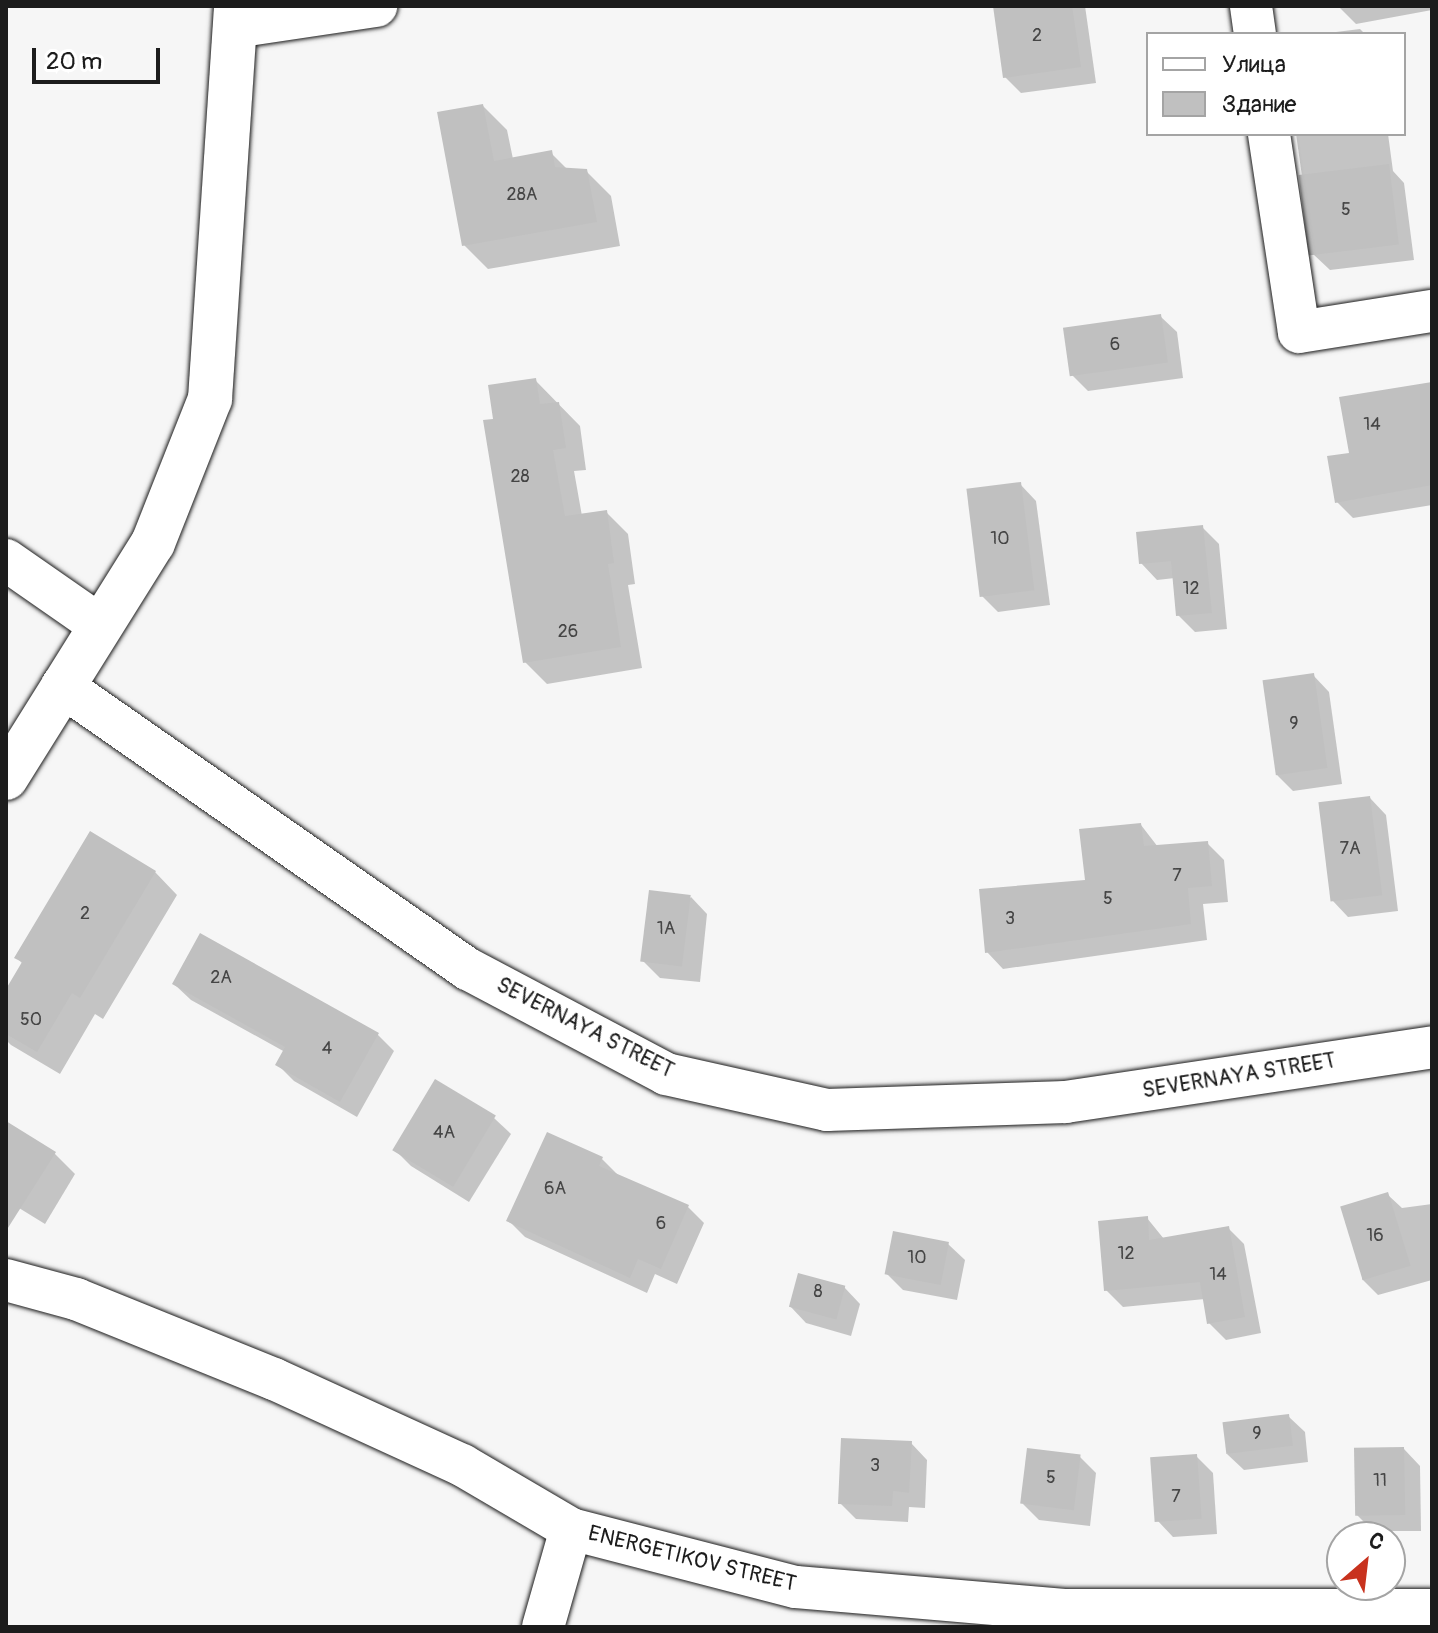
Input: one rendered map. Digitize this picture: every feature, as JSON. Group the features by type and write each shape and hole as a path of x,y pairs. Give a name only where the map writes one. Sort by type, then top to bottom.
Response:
{"main road":[{"path":"6,778 98,624 153,543 210,399 235,16"}],"street":[{"path":"235,16 376,6"},
{"path":"1251,6 1255,32"},
{"path":"1269,136 1299,332 1432,311"},
{"path":"6,560 98,624"},
{"name":"SEVERNAYA STREET","path":"62,686 468,969 666,1074 827,1110 1066,1102 1432,1047"},
{"name":"ENERGETIKOV STREET","path":"6,1280 76,1299 274,1379 462,1465 571,1529 796,1587 1064,1610 1432,1610"},
{"path":"543,1627 571,1529"}],"building":[{"path":"993,6 1072,6 1081,67 1003,78"},
{"path":"483,104 494,161 552,150 555,167 587,169 597,222 462,246 437,112"},
{"path":"1389,164 1399,244 1309,255 1299,175"},
{"path":"1161,314 1168,363 1070,376 1063,328"},
{"path":"536,378 540,404 559,402 566,448 553,450 565,516 607,510 614,563 608,564 621,647 523,663 483,420 493,419 488,385"},
{"path":"1432,382 1432,485 1335,503 1327,456 1349,453 1339,397"},
{"path":"1021,482 1034,590 980,597 966,489"},
{"path":"1203,525 1212,613 1176,616 1171,561 1139,564 1136,532"},
{"path":"1314,673 1327,768 1276,775 1263,680"},
{"path":"1370,796 1382,895 1331,902 1318,802"},
{"path":"1141,823 1144,846 1208,841 1212,886 1188,888 1191,924 985,953 979,889 1085,880 1079,829"},
{"path":"90,831 156,871 80,998 72,993 37,1052 6,1034 6,989 22,962 14,958"},
{"path":"649,890 691,895 682,967 640,961"},
{"path":"200,933 379,1033 340,1102 275,1065 285,1047 172,984"},
{"path":"435,1079 496,1116 453,1187 392,1150"},
{"path":"6,1121 56,1152 6,1231"},
{"path":"547,1132 603,1157 599,1166 689,1205 661,1269 638,1259 630,1278 506,1221"},
{"path":"1388,1192 1411,1266 1363,1280 1340,1207"},
{"path":"1148,1216 1149,1240 1229,1226 1245,1317 1207,1324 1200,1282 1104,1291 1098,1221"},
{"path":"893,1231 949,1242 941,1285 885,1274"},
{"path":"798,1273 845,1286 836,1319 789,1307"},
{"path":"1289,1414 1293,1446 1226,1454 1222,1422"},
{"path":"841,1438 912,1441 909,1493 893,1491 892,1506 838,1504"},
{"path":"1404,1447 1405,1515 1355,1516 1354,1448"},
{"path":"1027,1448 1081,1455 1074,1510 1020,1504"},
{"path":"1197,1454 1202,1519 1155,1522 1150,1457"}]}
